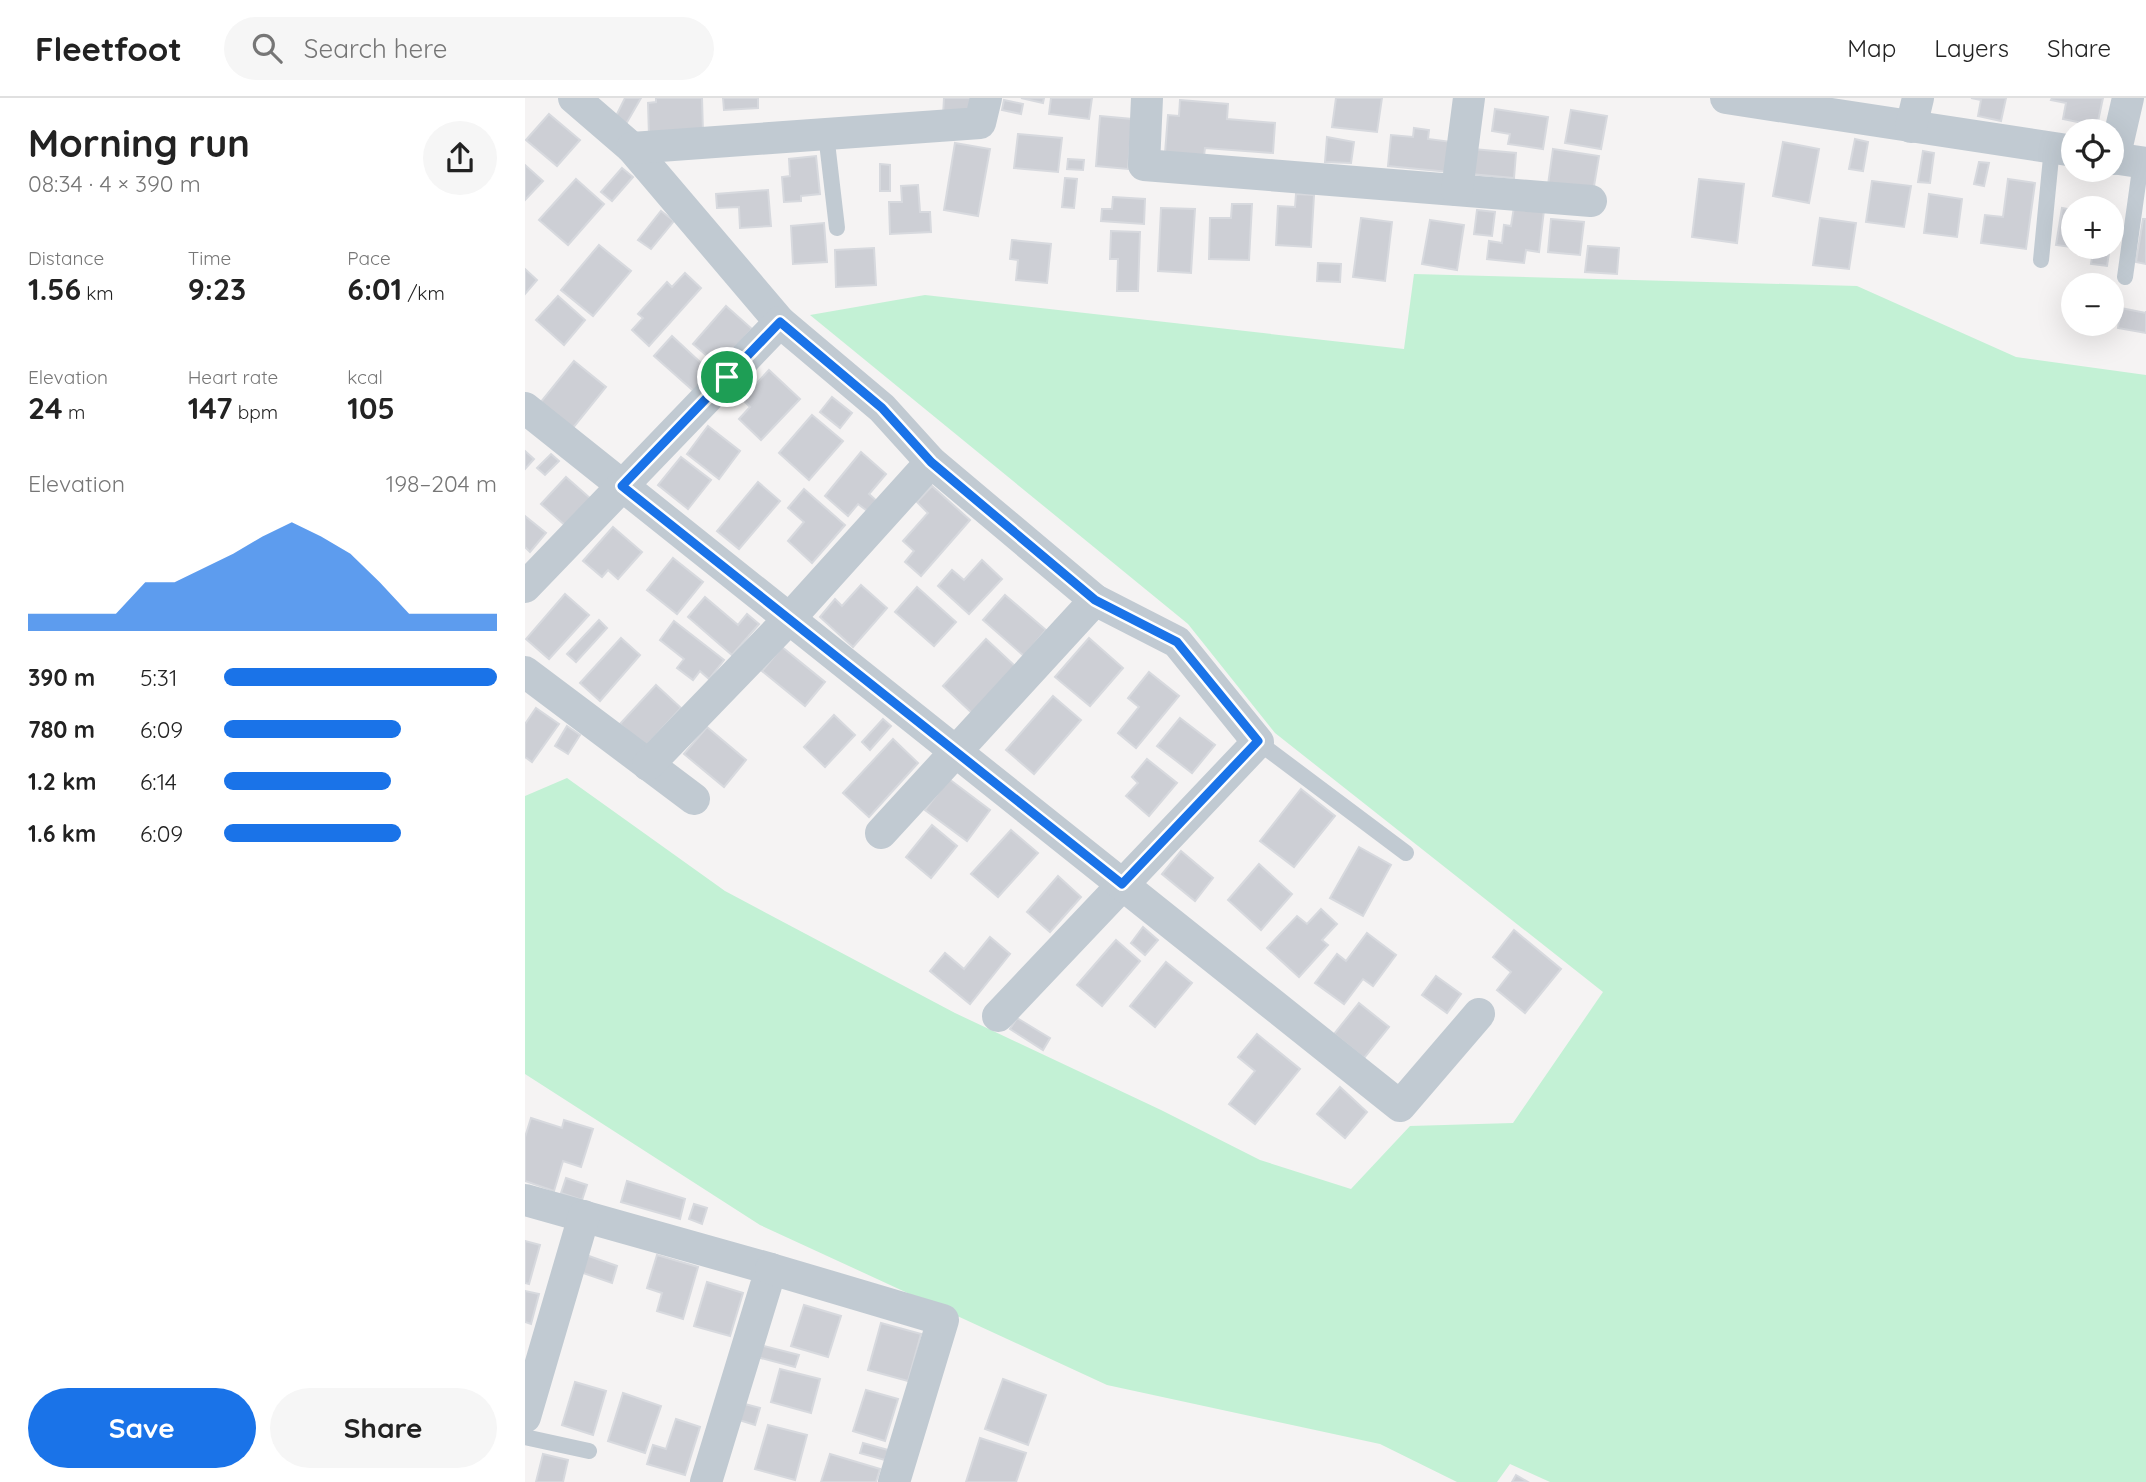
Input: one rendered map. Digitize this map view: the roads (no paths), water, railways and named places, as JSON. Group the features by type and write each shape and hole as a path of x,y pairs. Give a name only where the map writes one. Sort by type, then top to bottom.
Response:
{"street":[{"path":"574,98 632,148 780,322 882,408 931,462 1095,600 1177,642 1258,741 998,1016"},
{"path":"632,148 980,122 986,98"},
{"path":"1147,98 1144,165 1591,201"},
{"path":"1457,190 1469,98"},
{"path":"2128,98 2128,160"},
{"path":"1738,99 1914,113 2061,149"},
{"path":"525,587 780,322"},
{"path":"525,408 1400,1106 1479,1014"},
{"path":"648,765 790,618 931,462"},
{"path":"881,834 1095,600"},
{"path":"525,672 694,799"},
{"path":"525,1200 943,1320 894,1482"},
{"path":"525,1417 584,1216"},
{"path":"706,1482 771,1269"}],"lane":[{"path":"826,134 837,228"},
{"path":"2041,260 2061,159"},
{"path":"2125,277 2128,160"},
{"path":"1258,741 1406,853"},
{"path":"525,1437 589,1451"}]}
